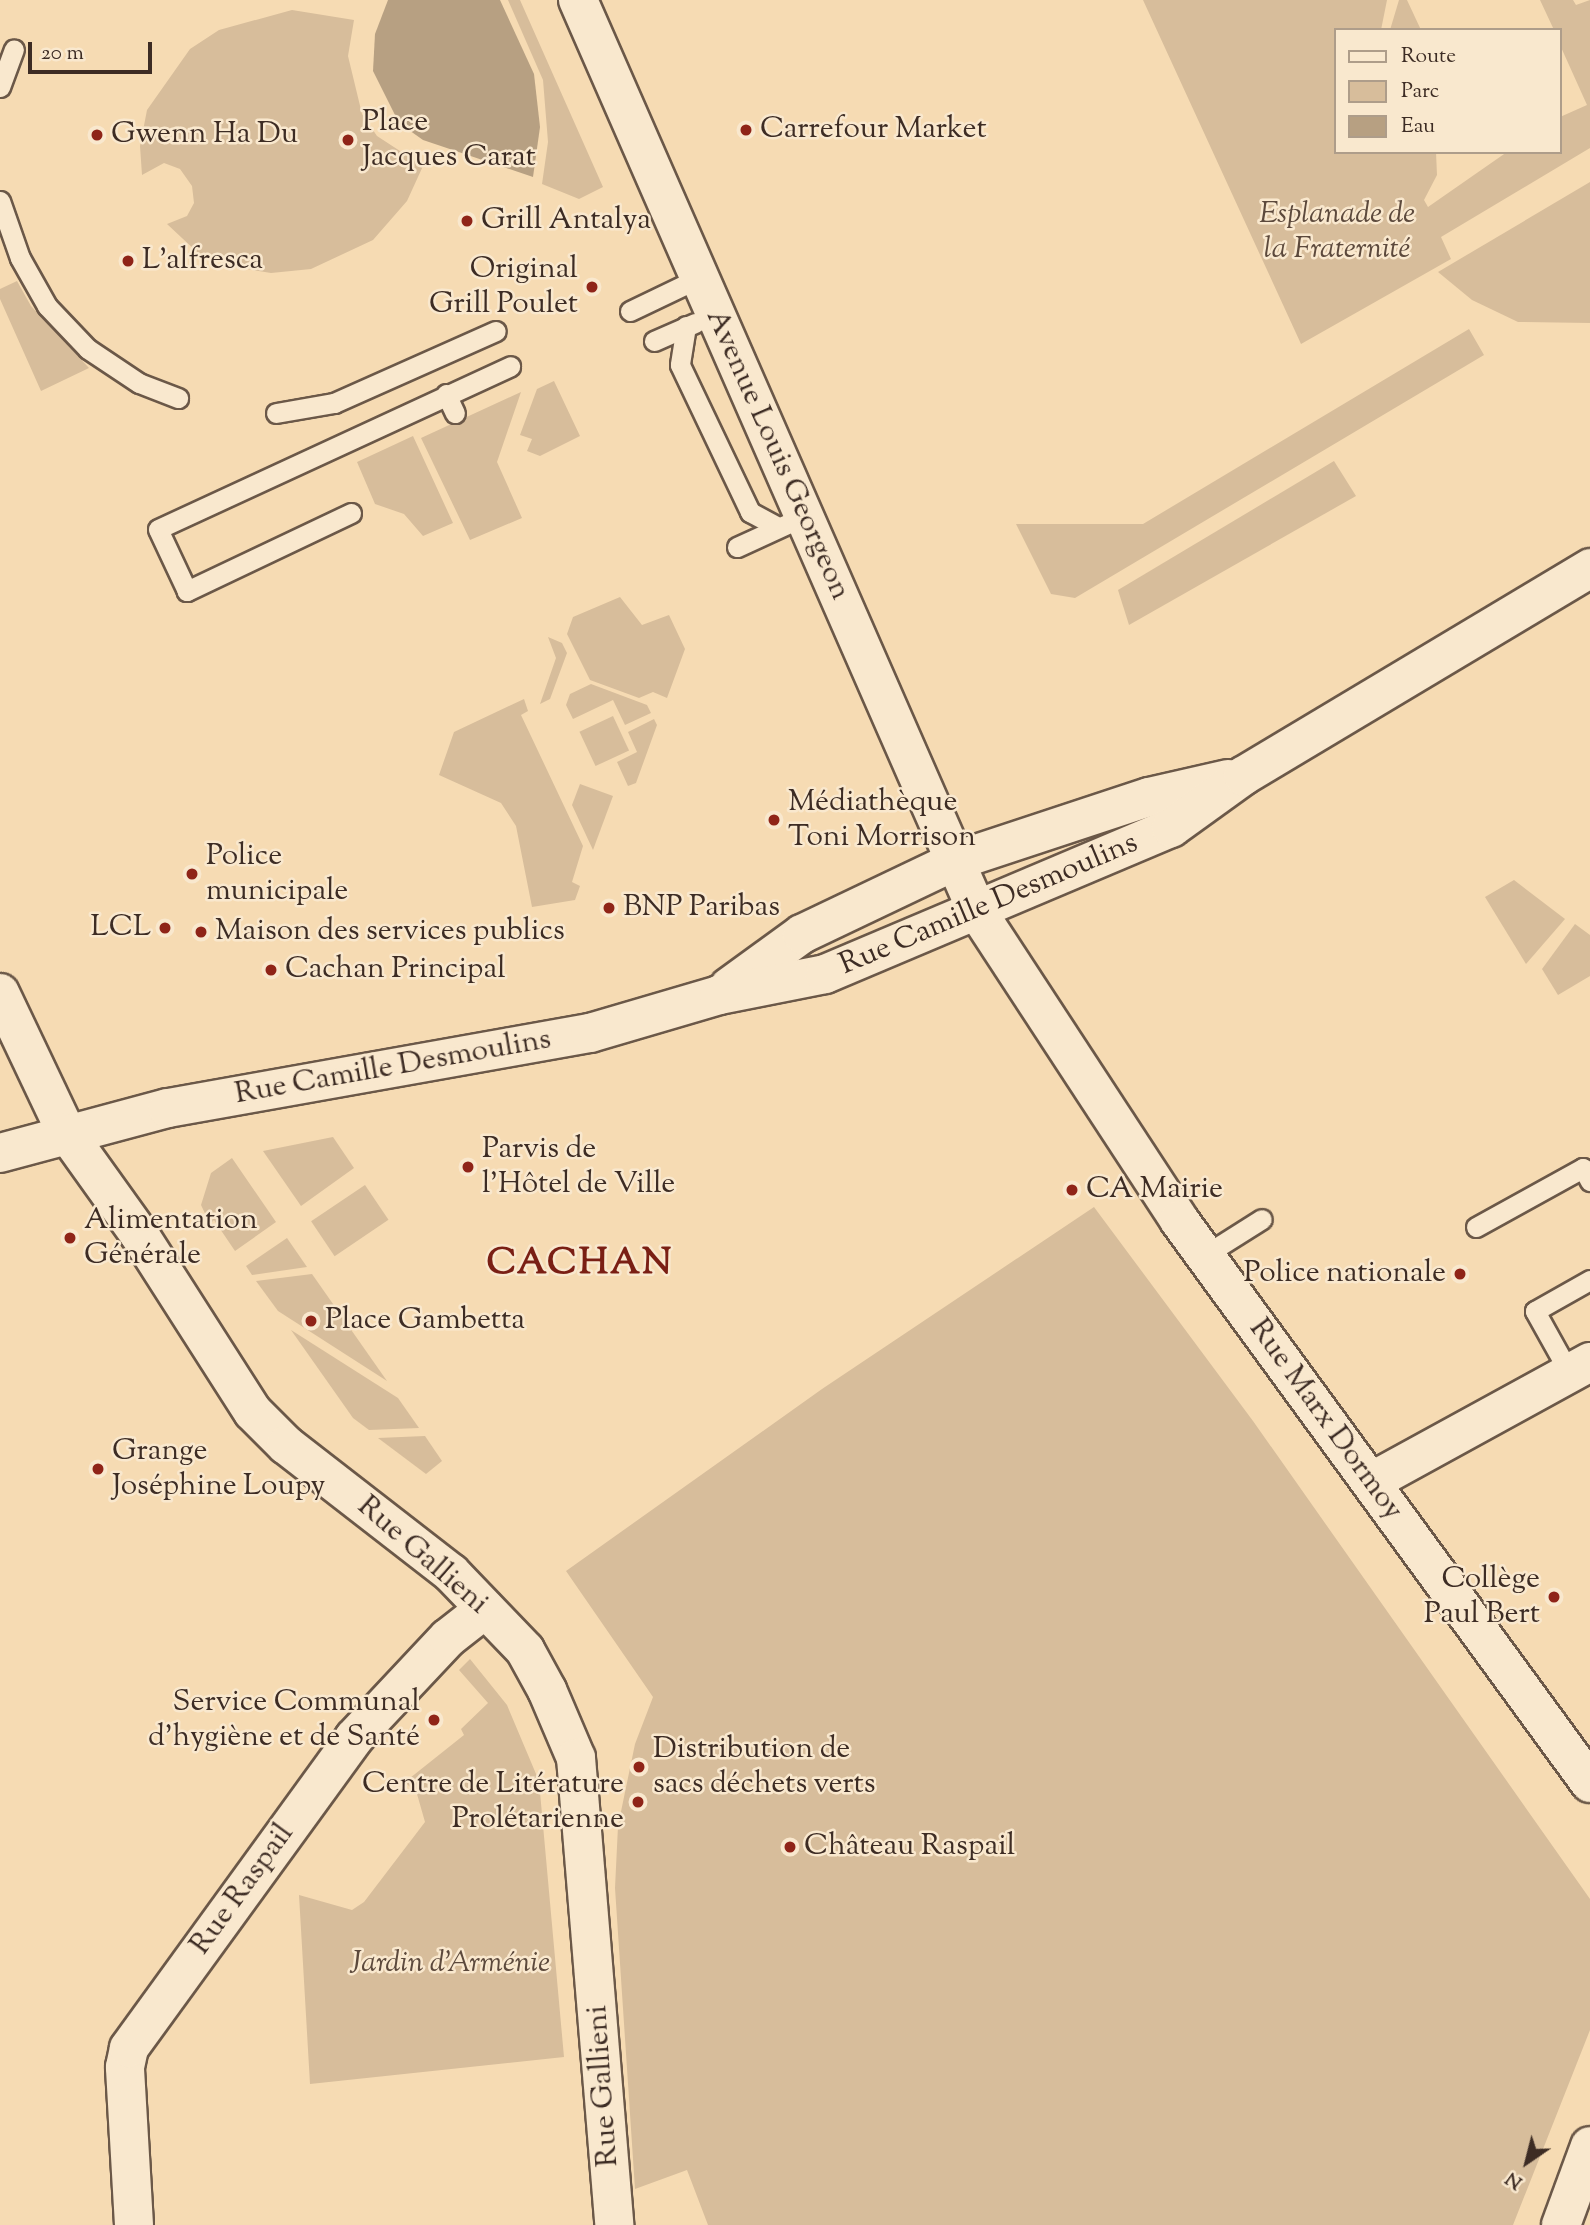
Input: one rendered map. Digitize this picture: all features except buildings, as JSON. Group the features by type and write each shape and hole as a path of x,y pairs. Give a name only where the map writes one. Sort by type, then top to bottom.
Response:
{"main road":[{"name":"Avenue Louis Georgeon","path":"582,1 699,278 701,320 792,522 977,911"},
{"name":"Rue Camille Desmoulins","path":"0,1153 66,1132 168,1108 590,1032 719,995 825,974 1171,828 1242,776 1590,568"},
{"name":"Rue Camille Desmoulins","path":"719,995 802,934 956,862 1149,797 1242,776"},
{"name":"Rue Marx Dormoy","path":"977,911 1205,1255 1590,1783"},
{"name":"Rue Gallieni","path":"0,993 66,1132 139,1234 253,1412 286,1445 451,1573 525,1650 576,1758 614,2225"},
{"path":"1371,1482 1580,1368"},
{"name":"Rue Raspail","path":"134,2225 125,2067 129,2048 354,1738 449,1638 485,1609"},
{"path":"1561,2225 1590,2146"}],"lane":[{"path":"0,87 14,49"},
{"path":"0,201 20,258 47,306 88,349 139,383 178,398"},
{"path":"630,311 699,278"},
{"path":"654,341 701,320"},
{"path":"701,320 680,365 750,512 792,522"},
{"path":"276,413 334,403 496,331"},
{"path":"351,513 187,591 158,529 510,366"},
{"path":"446,394 455,413"},
{"path":"737,547 792,522"},
{"path":"1476,1227 1583,1168 1590,1181"},
{"path":"1205,1255 1262,1219"},
{"path":"1580,1368 1535,1311 1590,1280"}],"green space":[{"path":"508,0 520,0 603,187 579,199 542,184 548,142 543,80"},
{"name":"Esplanade de la Fraternité","path":"1143,0 1387,0 1381,28 1334,28 1334,154 1436,154 1437,175 1424,200 1428,207 1504,154 1562,154 1562,116 1587,105 1562,49 1562,28 1553,28 1540,0 1573,0 1576,5 1590,0 1590,148 1441,237 1451,259 1301,344"},
{"path":"1399,0 1407,0 1420,28 1391,28"},
{"path":"292,10 354,20 348,56 362,114 377,136 423,166 407,201 373,240 311,269 271,273 229,266 197,252 167,224 187,216 194,203 192,186 180,169 164,163 142,175 140,146 147,110 190,49 219,30"},
{"path":"1590,182 1590,323 1518,322 1472,300 1438,272"},
{"path":"17,281 31,306 89,368 41,391 0,299 0,289"},
{"path":"1469,329 1484,355 1075,598 1051,594 1016,524 1143,524"},
{"path":"554,381 580,436 540,456 527,451 532,439 520,435 537,389"},
{"path":"521,392 497,462 522,518 470,540 421,438"},
{"path":"413,436 453,523 423,536 404,514 375,504 357,462"},
{"path":"1334,461 1356,496 1129,625 1118,590"},
{"path":"620,597 642,625 669,615 685,649 667,698 653,692 639,698 590,680 567,634 573,617"},
{"path":"548,637 562,643 567,653 550,699 540,704 556,658"},
{"path":"591,684 647,705 651,713 625,725 613,700 573,719 566,705 570,694"},
{"path":"524,699 528,711 521,715 583,846 572,882 580,886 575,900 532,907 516,826 501,803 439,775 454,732"},
{"path":"613,716 629,750 596,766 579,732"},
{"path":"654,719 657,725 636,783 628,786 617,762 637,752 628,732"},
{"path":"580,784 613,796 593,850 572,805"},
{"path":"1514,880 1565,919 1526,964 1485,897"},
{"path":"1575,924 1590,935 1590,976 1558,995 1542,969"},
{"path":"333,1137 354,1168 301,1206 263,1151"},
{"path":"232,1158 276,1222 235,1251 214,1220 210,1224 201,1205 211,1173"},
{"path":"365,1185 388,1220 335,1256 311,1221"},
{"path":"1094,1207 1253,1421 1590,1899 1590,2030 1513,2225 708,2225 687,2170 635,2189 615,1888 618,1826 635,1744 653,1697 566,1571 822,1389"},
{"path":"287,1238 307,1267 252,1275 246,1266"},
{"path":"312,1274 387,1381 278,1311 256,1281"},
{"path":"291,1330 398,1398 419,1428 369,1430 353,1418"},
{"path":"425,1436 442,1461 426,1474 378,1438"},
{"name":"Jardin d'Arménie","path":"470,1659 507,1705 539,1781 564,2057 310,2084 299,1895 352,1910 364,1902 425,1822 417,1794 405,1782 464,1735 461,1729 488,1703 459,1670"}],"water":[{"path":"388,0 500,0 534,74 540,127 533,177 423,140 399,123 373,71 375,34"}],"place":[{"name":"Carrefour Market","path":"746,130"},
{"name":"Gwenn Ha Du","path":"97,135"},
{"name":"Place Jacques Carat","path":"348,140"},
{"name":"Grill Antalya","path":"467,221"},
{"name":"L'alfresca","path":"128,261"},
{"name":"Original Grill Poulet","path":"592,287"},
{"name":"Médiathèque Toni Morrison","path":"774,820"},
{"name":"Police municipale","path":"192,874"},
{"name":"BNP Paribas","path":"609,908"},
{"name":"LCL","path":"165,928"},
{"name":"Maison des services publics","path":"201,932"},
{"name":"Cachan Principal","path":"271,970"},
{"name":"Parvis de l'Hôtel de Ville","path":"468,1167"},
{"name":"CA Mairie","path":"1072,1190"},
{"name":"Alimentation Générale","path":"70,1238"},
{"name":"Police nationale","path":"1460,1274"},
{"name":"Place Gambetta","path":"311,1321"},
{"name":"Grange Joséphine Loupy","path":"98,1469"},
{"name":"Collège Paul Bert","path":"1554,1597"},
{"name":"Service Communal d'hygiène et de Santé","path":"434,1720"},
{"name":"Distribution de sacs déchets verts","path":"639,1767"},
{"name":"Centre de Litérature Prolétarienne","path":"638,1802"},
{"name":"Château Raspail","path":"790,1847"}],"district":[{"name":"CACHAN","path":"580,1264"}]}
